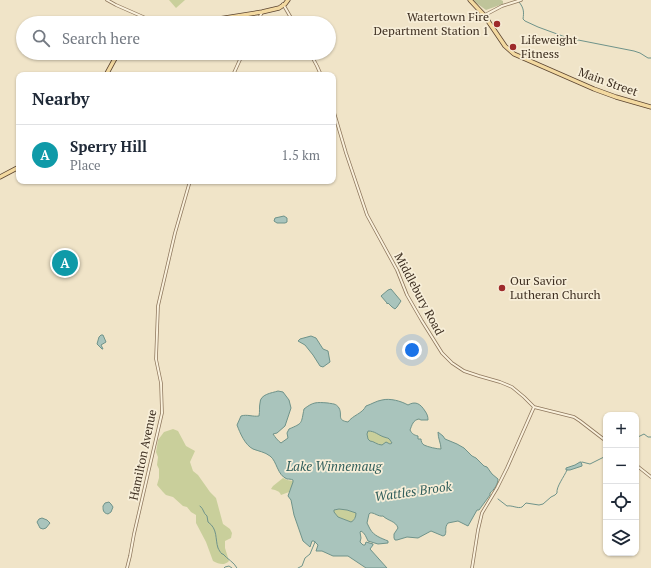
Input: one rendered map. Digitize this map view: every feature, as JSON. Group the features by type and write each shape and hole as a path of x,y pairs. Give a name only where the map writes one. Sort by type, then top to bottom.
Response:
{"main road":[{"name":"Main Street","path":"470,0 484,15 505,46 511,52 594,89 651,107"},
{"path":"237,16 274,9 285,2"},
{"path":"108,72 114,60"},
{"path":"0,177 16,169"}],"street":[{"path":"107,0 141,16"},
{"path":"484,15 521,0"},
{"path":"285,2 291,16"},
{"path":"260,16 262,12"},
{"path":"234,72 240,60"},
{"path":"314,60 320,72"},
{"name":"Middlebury Road","path":"336,119 367,215 398,270 407,295 442,353 452,363 464,371 512,387 534,407 574,417 603,439"},
{"name":"Hamilton Avenue","path":"127,568 162,413 160,383 156,359 158,306 175,233 189,184"},
{"path":"472,568 482,513 498,488 508,468 534,407"},
{"path":"639,467 651,477"}],"green space":[{"path":"169,0 185,0 176,8"},
{"path":"472,0 501,0 503,1 503,4 486,10"},
{"path":"173,429 178,431 186,446 195,451 190,462 193,471 198,475 216,498 223,524 230,529 232,533 231,538 225,541 225,548 229,561 225,564 219,564 213,561 206,542 196,523 196,515 173,497 166,495 157,485 159,478 159,469 157,465 158,457 156,452 158,440 164,432"},
{"path":"368,431 375,432 390,439 392,443 378,445 373,441 370,441 367,434"},
{"path":"283,478 294,482 289,492 281,495 276,490 271,489"},
{"path":"339,509 356,513 356,516 351,522 338,517 334,510"}],"water":[{"path":"284,216 287,218 287,222 285,223 277,223 274,221 275,218"},
{"path":"391,289 401,301 395,309 388,303 387,304 381,296"},
{"path":"101,335 103,335 106,342 101,345 103,349 97,344"},
{"path":"311,336 316,338 323,349 328,351 330,362 323,367 320,366 305,345 298,341"},
{"name":"Lake Winnemaug","path":"278,391 283,392 289,400 291,408 285,426 277,433 273,434 281,443 288,438 287,433 289,429 301,422 304,409 315,403 335,404 338,406 340,411 341,419 348,422 366,406 380,400 385,399 399,401 408,405 415,403 423,408 428,417 428,420 415,420 410,430 413,434 418,436 418,439 421,439 423,445 441,449 438,432 445,439 464,448 487,467 498,479 497,485 479,510 477,510 468,526 458,521 448,523 446,526 445,535 443,536 431,531 418,538 407,537 395,540 394,534 398,528 396,524 383,516 370,513 367,523 370,529 380,538 388,541 388,543 378,544 368,541 361,531 360,542 363,545 365,545 366,542 373,544 370,549 387,568 366,568 348,556 333,556 322,551 316,551 318,545 314,541 312,541 310,547 303,541 294,515 291,500 288,496 293,480 287,479 281,474 270,456 250,447 245,442 237,425 241,416 259,416 262,398 267,394","holes":["368,431 388,438 392,443 390,444 386,442 382,445 370,441 368,439","339,509 356,513 354,520 351,522 338,517 334,510"]},
{"path":"580,462 582,466 566,470 566,468"},
{"path":"109,502 113,507 111,512 106,514 103,510 103,506 105,503"},
{"path":"42,518 50,523 43,529 40,528 37,522"}],"waterway":[{"path":"519,2 522,6 524,14 523,19 538,27 568,38 634,51 651,58"},
{"name":"Wattles Brook","path":"639,436 644,434 651,437"},
{"name":"Wattles Brook","path":"582,462 590,464 603,458"},
{"name":"Wattles Brook","path":"498,499 507,506 519,508 526,503 539,505 543,504 557,493 559,485 567,470"},
{"path":"200,506 207,516 208,522 215,531 218,548 222,554 237,568"},
{"name":"Wattles Brook","path":"298,568 302,566 305,558 310,554 315,542"},
{"name":"Wattles Brook","path":"224,568 229,566 232,568"}],"place":[{"name":"Watertown Fire Department Station 1","path":"497,24"},
{"name":"Lifeweight Fitness","path":"513,47"},
{"name":"Sperry Hill","path":"65,263"},
{"name":"Our Savior Lutheran Church","path":"502,288"}]}
